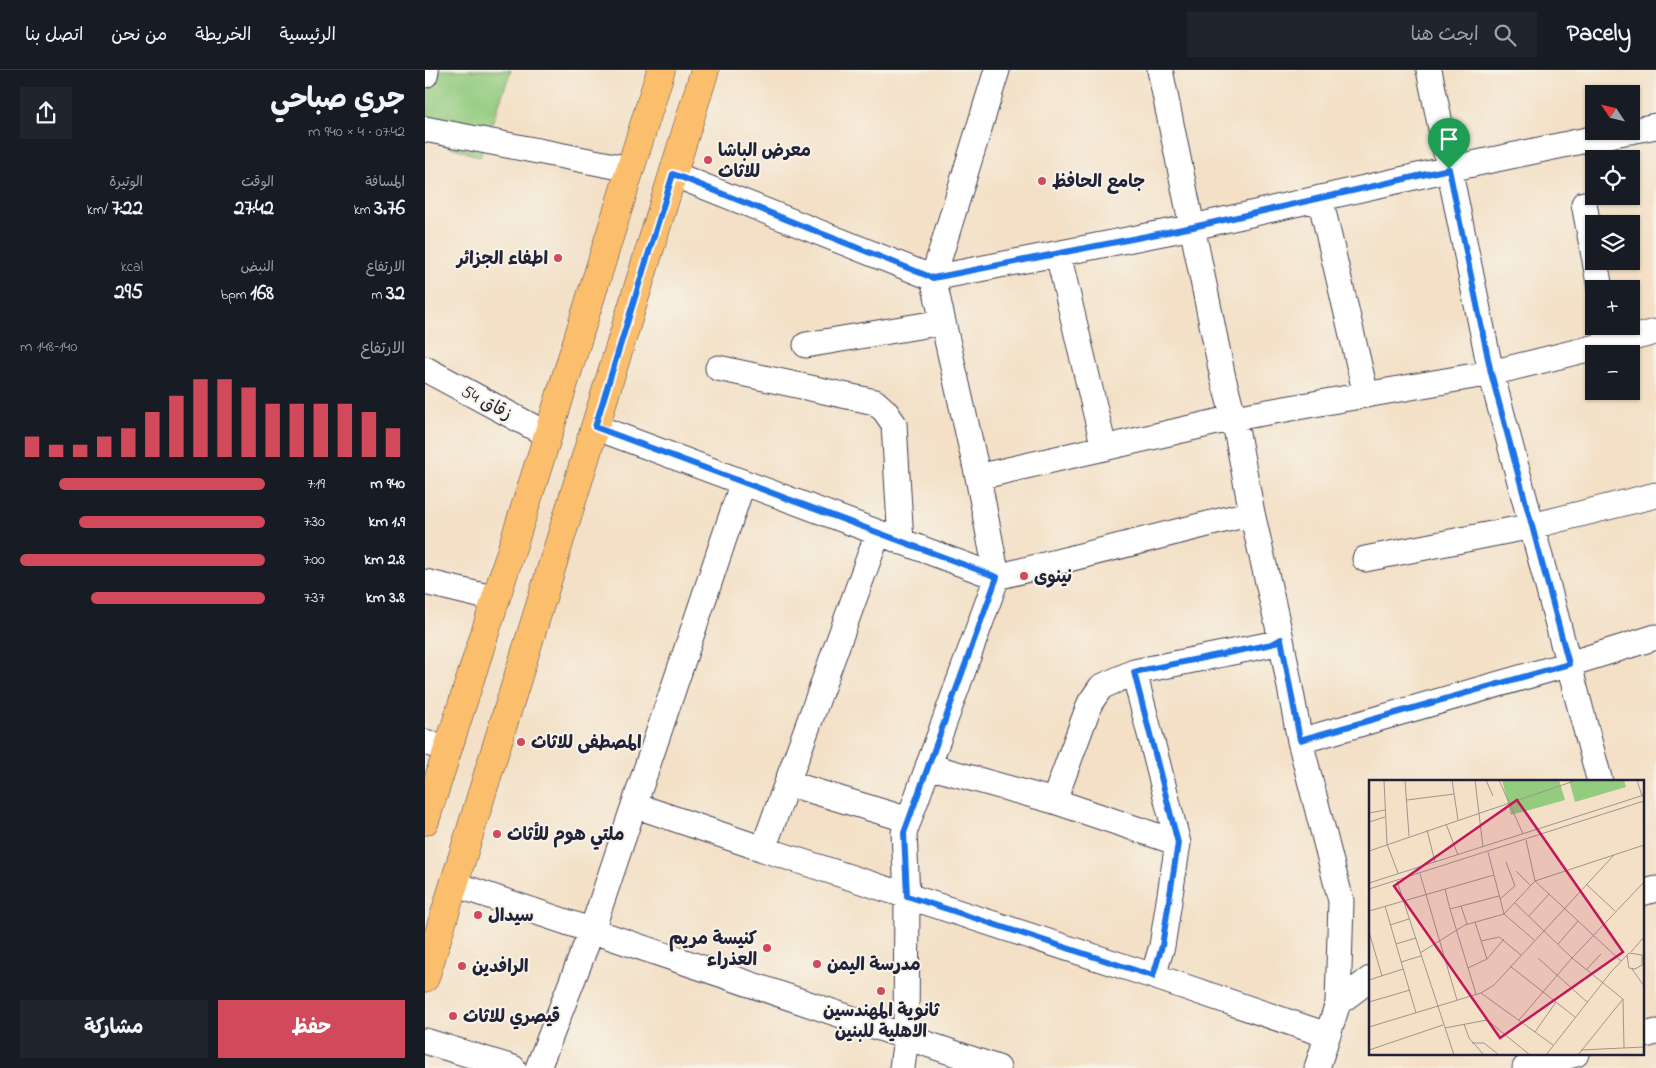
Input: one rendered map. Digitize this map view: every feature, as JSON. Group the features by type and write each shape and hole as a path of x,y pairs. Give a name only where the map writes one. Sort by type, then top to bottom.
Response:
{"main road":[{"path":"425,821 436,746 496,599 661,70"},
{"path":"425,978 705,70"}],"street":[{"path":"425,75 426,70"},
{"path":"902,1068 906,1037 907,896 904,833 997,577 978,477 933,278 997,70"},
{"path":"1160,70 1223,378 1281,639 1300,740 1341,901 1338,1003 1317,1068"},
{"path":"1429,70 1491,373 1599,780"},
{"path":"1640,129 1656,126"},
{"path":"425,129 631,169"},
{"path":"673,174 933,278 1193,227 1587,140"},
{"path":"1320,198 1366,395"},
{"path":"1584,204 1586,215"},
{"path":"1057,254 1104,448"},
{"path":"806,345 943,322"},
{"path":"1640,333 1656,332"},
{"path":"978,477 1233,418 1491,373 1608,335"},
{"path":"718,368 875,402 885,411 894,424 901,542"},
{"name":"زقاق 54","path":"425,369 548,435"},
{"path":"595,427 997,577 1252,513"},
{"path":"538,1068 591,930 743,482"},
{"path":"1365,559 1532,526 1656,495"},
{"path":"763,849 878,533"},
{"path":"425,582 496,599"},
{"path":"1300,740 1569,664 1656,637"},
{"path":"1054,801 1090,703 1101,688 1134,672 1272,644 1281,639"},
{"path":"1134,672 1178,843 1162,946 1153,976"},
{"path":"928,766 1054,801 1178,843"},
{"path":"787,783 909,820"},
{"path":"633,805 1327,1035"},
{"path":"454,884 998,1068"},
{"path":"1643,893 1656,889"},
{"path":"1338,1003 1369,980"},
{"path":"1643,1036 1656,1032"},
{"path":"425,1042 513,1068"},
{"path":"1525,1068 1569,1056"}],"green space":[{"path":"425,70 511,70 480,157 425,138"}],"place":[{"name":"معرض الباشا للاثاث","path":"708,160"},
{"name":"جامع الحافظ","path":"1042,181"},
{"name":"اطفاء الجزائر","path":"558,258"},
{"name":"نينوى","path":"1024,576"},
{"name":"المصطفى للاثاث","path":"521,742"},
{"name":"ملتي هوم للأثاث","path":"497,834"},
{"name":"سيدال","path":"478,915"},
{"name":"كنيسة مريم العذراء","path":"767,948"},
{"name":"مدرسة اليمن","path":"817,964"},
{"name":"الرافدين","path":"462,966"},
{"name":"ثانوية المهندسين الاهلية للبنين","path":"881,991"},
{"name":"قيصري للاثاث","path":"453,1016"}],"route":[{"path":"1449,169 1491,373 1569,664 1300,740 1281,639 1272,644 1134,672 1178,843 1162,946 1153,976 907,896 904,833 997,577 595,427 673,174 933,278 1193,227 1449,169"}]}
